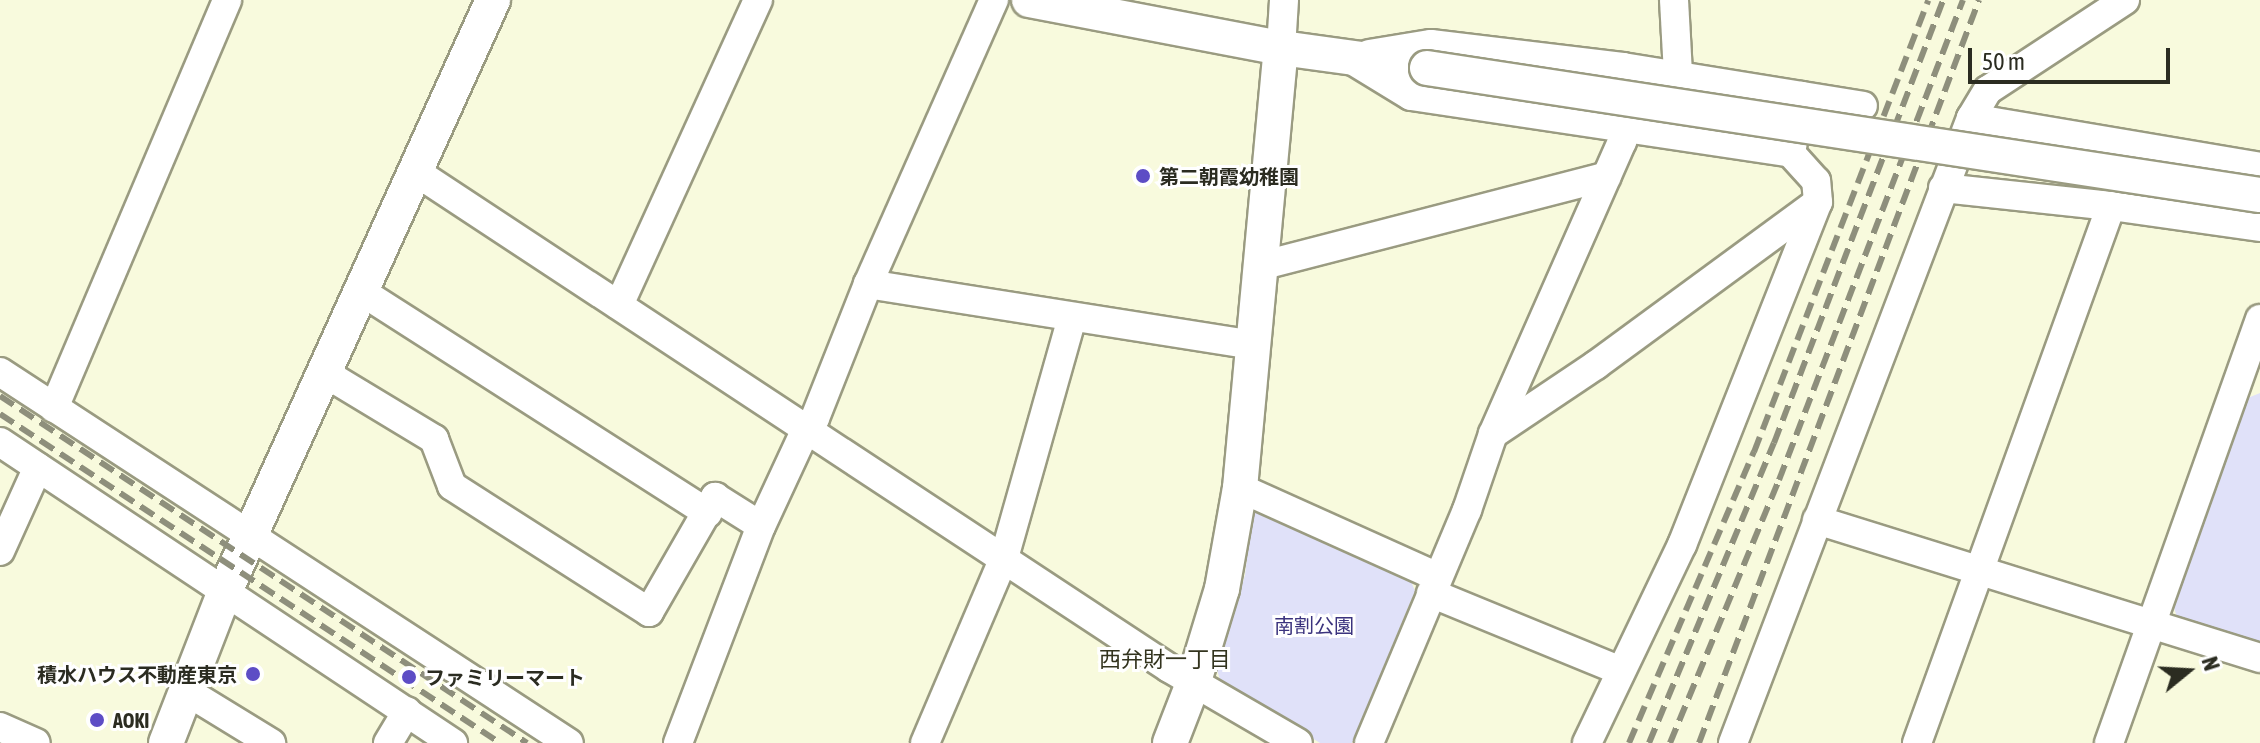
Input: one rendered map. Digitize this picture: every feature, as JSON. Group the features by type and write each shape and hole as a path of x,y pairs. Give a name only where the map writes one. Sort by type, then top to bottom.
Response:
{"street":[{"path":"54,408 227,0"},
{"path":"166,743 225,591 493,0"},
{"path":"619,305 758,0"},
{"path":"678,743 761,526 807,427 815,418 868,284 994,0"},
{"path":"1029,0 1281,48 2260,195"},
{"path":"1170,743 1194,681 1222,589 1240,488 1284,0"},
{"path":"1674,0 1678,75"},
{"path":"1733,743 1971,118 1988,90 2125,0"},
{"path":"1348,57 1431,44 1623,67 1863,106"},
{"path":"1348,57 1411,96 1791,153 1816,181 1818,202 1682,545 1587,743"},
{"path":"1369,743 1467,510 1493,434 1627,128 1623,67"},
{"path":"1791,153 1801,96"},
{"path":"1971,118 2260,167"},
{"path":"416,172 1169,668 1298,743"},
{"path":"1260,266 1607,176"},
{"path":"1943,188 2111,206 2260,227"},
{"path":"1493,434 1596,365 1818,202"},
{"path":"1917,743 2111,206"},
{"path":"868,284 1253,345"},
{"path":"359,290 708,513"},
{"path":"925,743 1004,558 1072,317"},
{"path":"2109,743 2250,378 2260,319"},
{"path":"0,372 569,743"},
{"path":"323,372 434,439 452,486 649,612 715,497 761,526"},
{"path":"0,442 453,743"},
{"path":"0,551 38,467"},
{"path":"1240,488 1434,585 1621,671"},
{"path":"1817,520 2260,658"},
{"path":"186,691 271,743"},
{"path":"388,743 407,711"},
{"path":"0,727 36,743"}],"green space":[{"path":"2260,393 2260,645 2178,620 2172,602 2243,400"},
{"name":"南割公園","path":"1264,510 1409,576 1415,591 1352,743 1320,743 1220,680 1217,670 1245,575 1252,514"}],"railway":[{"path":"1629,743 1754,452 1928,0"},
{"path":"1649,743 1774,443 1943,0"},
{"path":"1670,743 1779,480 1963,0"},
{"path":"1699,743 1979,0"},
{"path":"0,396 527,743"},
{"path":"0,414 500,743"}],"place":[{"name":"第二朝霞幼稚園","path":"1143,176"},
{"name":"積水ハウス不動産東京","path":"253,674"},
{"name":"ファミリーマート","path":"409,677"},
{"name":"AOKI","path":"97,720"}],"district":[{"name":"西弁財一丁目","path":"1165,660"}]}
